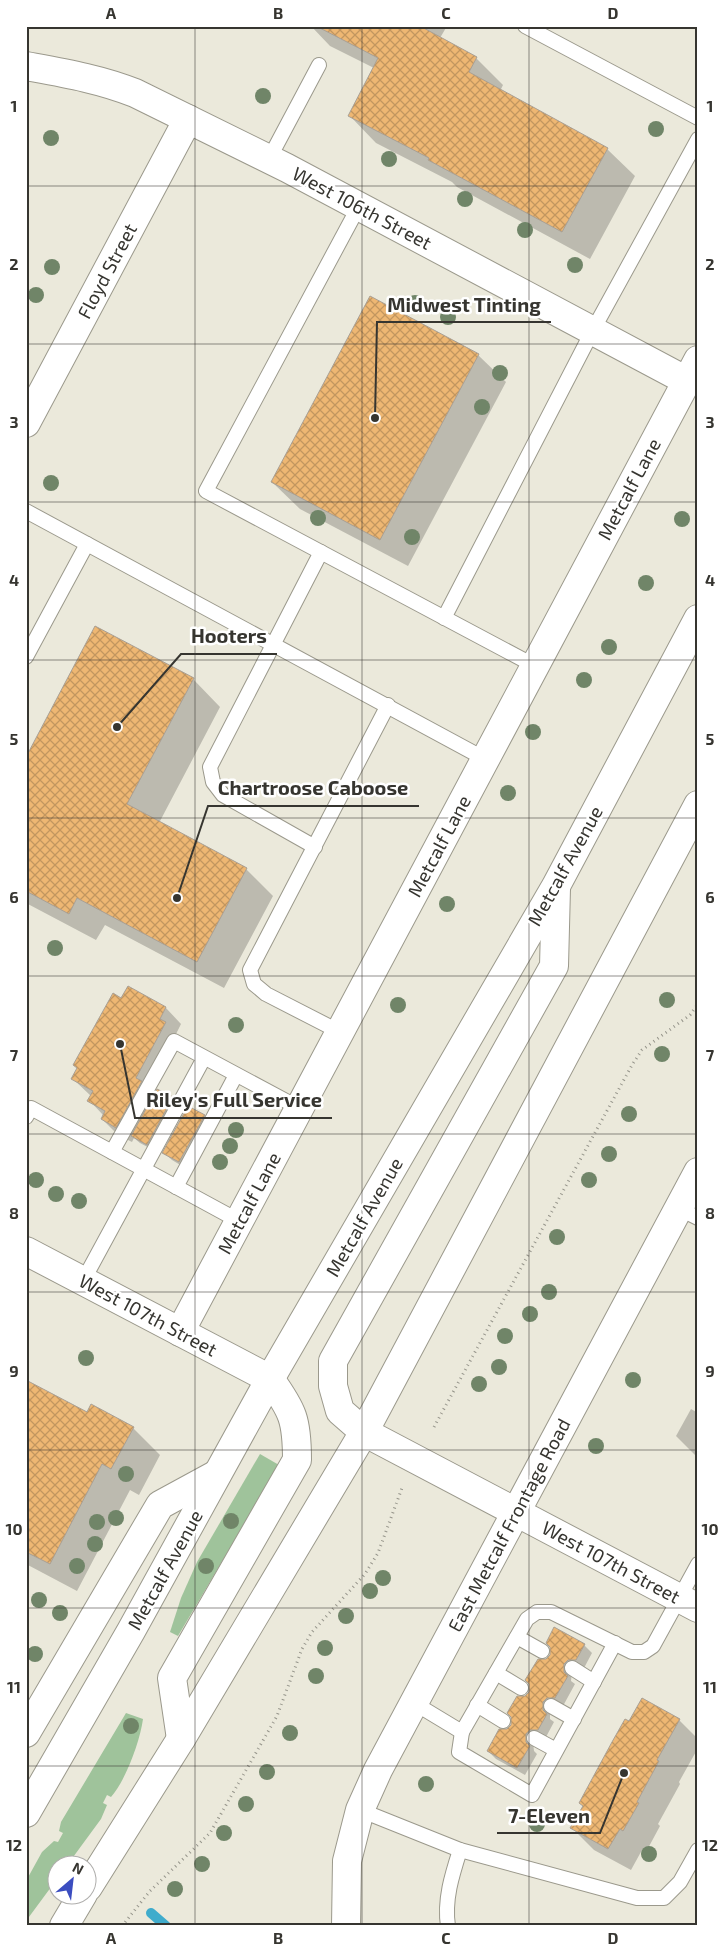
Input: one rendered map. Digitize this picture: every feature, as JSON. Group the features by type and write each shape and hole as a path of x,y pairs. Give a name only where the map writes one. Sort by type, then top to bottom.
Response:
{"main road":[{"name":"West 106th Street","path":"26,66 112,84 270,159 593,330 692,371"},
{"name":"Floyd Street","path":"26,423 188,119"},
{"name":"Metcalf Lane","path":"180,1332 692,371"},
{"name":"Metcalf Avenue","path":"26,1813 131,1631 270,1379 556,886 698,619"},
{"path":"98,1871 181,1739 364,1432 698,805"},
{"name":"West 107th Street","path":"556,886 554,966 333,1360 333,1386 340,1411 364,1432 688,1604"},
{"name":"East Metcalf Frontage Road","path":"346,1926 347,1862 360,1810 378,1770 516,1512 688,1213 698,1172"},
{"name":"West 107th Street","path":"26,1250 270,1379"},
{"path":"181,1739 172,1678 298,1460 297,1432 289,1406 270,1379"},
{"path":"26,1732 160,1505 218,1474"},
{"path":"64,1926 77,1904"}],"lane":[{"path":"525,26 698,118"},
{"path":"270,159 318,64"},
{"path":"444,618 593,330 698,139"},
{"path":"359,206 206,491 535,666"},
{"path":"26,511 486,759"},
{"path":"26,657 87,544"},
{"path":"315,847 223,795 213,782 210,767 321,552"},
{"path":"340,1032 266,994 254,984 250,970 388,705"},
{"path":"112,1152 174,1041 299,1108"},
{"path":"83,1281 204,1058"},
{"path":"176,1187 236,1075"},
{"path":"26,1117 31,1108 239,1221"},
{"path":"615,1643 532,1796 459,1752 462,1732 527,1619 537,1612 551,1612 615,1643 632,1652 644,1652 653,1646 688,1604 698,1564"},
{"path":"517,1636 542,1651"},
{"path":"572,1668 594,1682"},
{"path":"496,1674 521,1688"},
{"path":"414,1703 462,1732"},
{"path":"478,1705 503,1721"},
{"path":"551,1706 574,1719"},
{"path":"534,1738 556,1750"},
{"path":"360,1810 460,1850 636,1898 664,1898 680,1882 698,1850"},
{"path":"448,1926 446,1912 451,1878 460,1850"}],"path":[{"path":"434,1427 632,1065 642,1050 690,1015 698,1004"},
{"path":"122,1926 150,1891 210,1833 277,1716 302,1648 312,1632 364,1574 378,1553 402,1488"}],"green space":[{"path":"260,1454 279,1465 178,1636 170,1632 181,1598 197,1562"},
{"path":"126,1713 143,1719 136,1749 127,1771 117,1790 111,1797 107,1795 103,1803 107,1805 101,1819 75,1854 48,1854 48,1891 26,1921 26,1881 42,1852 54,1841 58,1842 63,1833 59,1831 61,1822"}],"building":[{"path":"316,26 420,26 477,57 469,72 608,148 562,232 428,160 429,158 348,116 378,58"},
{"path":"370,296 479,354 380,540 271,482"},
{"path":"95,626 194,678 127,804 247,868 197,962 77,898 69,914 26,891 26,757"},
{"path":"128,986 166,1007 160,1019 166,1022 136,1078 142,1081 116,1128 101,1119 105,1111 87,1101 93,1091 71,1079 77,1068 73,1065 113,993 121,998"},
{"path":"157,1089 173,1097 147,1145 131,1136"},
{"path":"188,1106 205,1115 179,1162 162,1153"},
{"path":"26,1380 87,1412 91,1404 134,1427 111,1469 102,1464 50,1564 26,1552"},
{"path":"554,1627 585,1644 576,1660 568,1660 564,1664 564,1672 568,1676 555,1698 547,1698 543,1702 543,1710 547,1714 538,1730 530,1730 526,1734 526,1742 530,1746 517,1768 487,1751 499,1729 507,1729 511,1725 511,1717 507,1713 517,1696 525,1696 529,1692 529,1684 525,1680 538,1659 546,1659 550,1655 550,1647 546,1643"},
{"path":"642,1698 680,1719 657,1760 659,1761 637,1802 639,1803 623,1831 620,1829 608,1849 570,1828 583,1806 579,1803 612,1742 625,1719 629,1721"}],"waterway":[{"path":"151,1913 166,1926"}],"place":[{"name":"Midwest Tinting","path":"375,418"},
{"name":"Hooters","path":"117,727"},
{"name":"Chartroose Caboose","path":"177,898"},
{"name":"Riley's Full Service","path":"120,1044"},
{"name":"7-Eleven","path":"624,1773"}]}
